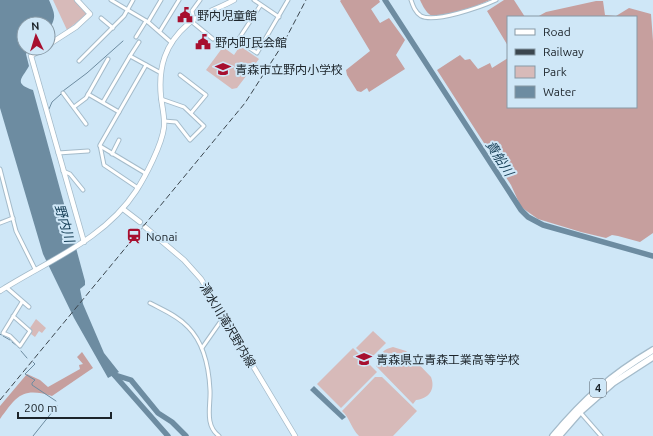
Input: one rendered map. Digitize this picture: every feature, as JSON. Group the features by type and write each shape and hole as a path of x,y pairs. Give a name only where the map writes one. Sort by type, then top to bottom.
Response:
{"highway":[{"name":"4","path":"553,436 594,391 624,368 653,350"},
{"name":"4","path":"559,436 580,412 613,383 653,357"}],"main road":[{"path":"56,40 76,27 90,14 77,0"},
{"path":"0,291 98,233 123,209 138,188 163,132 164,121 161,73 163,59 172,43 193,20 234,0"},
{"path":"31,56 82,243"},
{"path":"123,209 140,222"},
{"name":"清水川滝沢野内線","path":"145,227 192,268 295,436"}],"street":[{"path":"111,0 160,31 172,43"},
{"path":"79,61 113,28 134,0"},
{"path":"136,37 161,0"},
{"path":"160,31 178,0"},
{"path":"200,0 192,11 193,20 213,39"},
{"path":"254,0 260,6 279,17"},
{"path":"260,6 238,40 256,53 288,0"},
{"path":"411,0 414,9 420,15 434,18 486,5 496,0"},
{"path":"101,18 113,28"},
{"path":"103,102 138,42"},
{"path":"130,56 161,73"},
{"path":"74,107 88,94 108,59"},
{"path":"138,188 104,165 100,146 146,65"},
{"path":"180,75 206,95 191,113"},
{"path":"63,93 86,124"},
{"path":"88,94 118,112"},
{"path":"162,99 180,105 191,113 204,126 190,140 176,122 164,121"},
{"path":"112,154 119,140"},
{"path":"100,146 145,173"},
{"path":"58,153 88,151"},
{"path":"0,169 20,240 35,270"},
{"path":"63,171 70,174 83,190"},
{"path":"0,186 4,182"},
{"path":"0,223 13,218"},
{"path":"6,287 29,307"},
{"path":"13,316 30,331 20,346 10,336 3,333 13,316 22,302"},
{"path":"150,303 176,317 188,326 202,348 210,386 210,424 218,436"},
{"path":"202,348 223,318"},
{"path":"580,412 601,436"}],"green space":[{"path":"53,0 74,0 87,12 87,14 67,30"},
{"path":"240,46 259,59 237,88 232,89 206,70 223,47 234,55"},
{"path":"36,319 46,328 42,333 39,331 35,337 31,334 32,331 30,328"},
{"path":"373,331 386,343 369,360 356,348"},
{"path":"393,347 406,351 431,377 432,390 430,393 424,398 416,400 413,404 376,366 380,363 382,352"},
{"path":"353,348 377,372 341,408 317,384"},
{"path":"375,377 382,377 417,411 393,436 359,436 342,411"}],"shaded area":[{"path":"379,0 380,2 371,9 380,23 389,18 405,40 396,55 405,69 369,92 367,88 361,92 357,91 347,75 346,70 370,51 340,1"},
{"path":"420,0 490,0 459,12 434,16 428,13"},
{"path":"504,0 514,0 524,16 507,16 507,44 487,11"},
{"path":"596,1 603,1 605,15 616,16 539,16 546,12"},
{"path":"629,8 651,14 653,41 653,233 640,242 612,235 606,238 538,219 521,207 511,185 437,70 460,55 465,60 470,59 478,69 490,63 492,68 507,59 507,108 637,108 637,16 616,16"},
{"path":"82,352 93,368 52,396 42,393 27,393 21,396 11,404 0,419 0,406 27,374 40,380 48,387 80,369 79,365 83,364 77,357"}],"water":[{"path":"0,0 49,0 54,16 16,16 16,56 26,56 29,66 22,77 21,83 33,90 85,281 85,285 80,289 83,304 104,353 119,372 108,378 74,318 43,254 0,108"},
{"path":"314,386 346,417 342,420 310,390"}],"waterway":[{"name":"貴船川","path":"385,0 521,210 528,217 543,225 653,256"},
{"path":"63,91 87,73 123,41"},
{"path":"49,109 52,102 61,94"},
{"path":"3,336 10,340"},
{"path":"12,342 16,345"},
{"path":"21,351 27,358"},
{"path":"33,362 35,364 25,374 35,380 32,385 56,401"},
{"name":"野内川","path":"109,369 168,436"},
{"name":"野内川","path":"115,375 131,380 158,413 172,422 186,436"},
{"path":"33,436 57,406"}],"railway":[{"path":"0,400 245,103 283,44 306,0"}],"place":[{"name":"野内児童館","path":"185,15"},
{"name":"野内町民会館","path":"203,42"},
{"name":"青森市立野内小学校","path":"223,69"},
{"name":"Nonai","path":"134,236"},
{"name":"青森県立青森工業高等学校","path":"364,359"}]}
